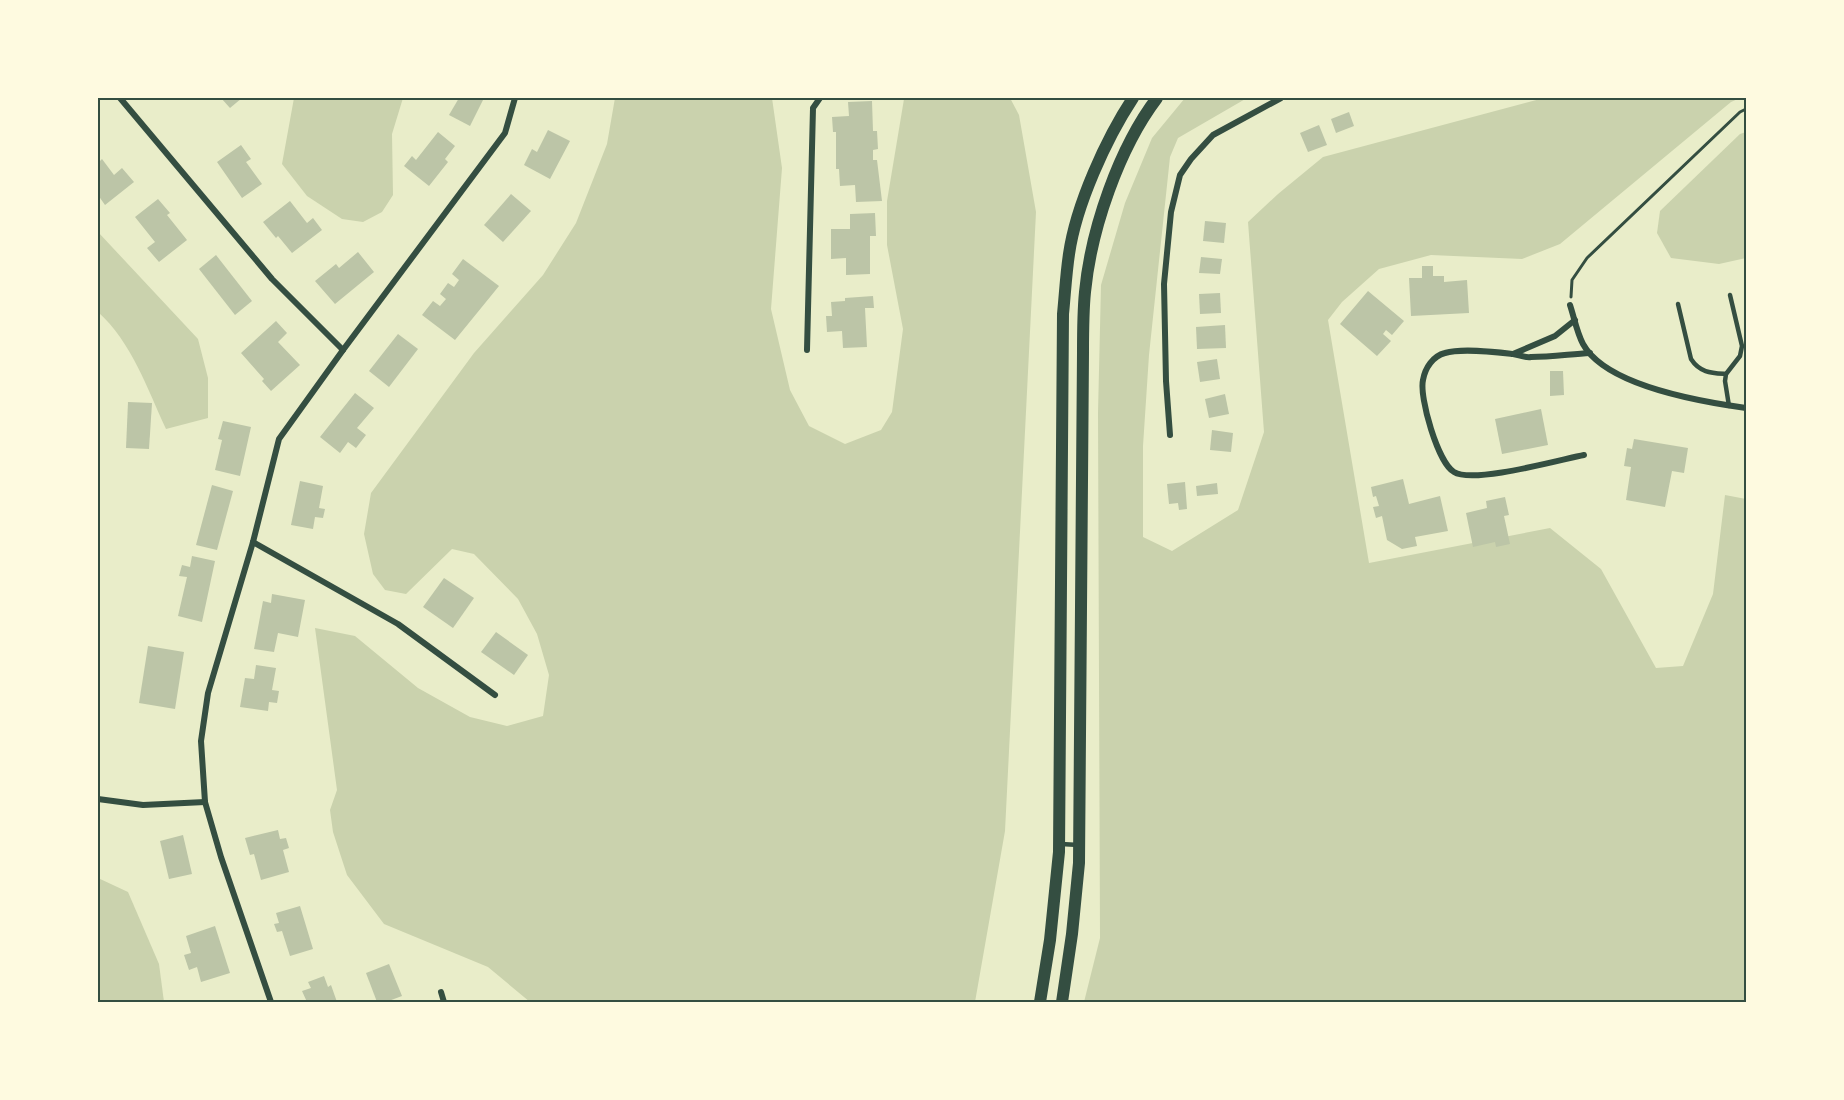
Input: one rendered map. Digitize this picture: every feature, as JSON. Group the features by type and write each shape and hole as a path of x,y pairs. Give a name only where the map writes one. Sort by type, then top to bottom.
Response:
{"main road":[{"path":"1040,1002 1050,940 1059,844 1064,314 1069,252 1081,206 1090,184 1123,113 1133,98"},
{"path":"1062,1002 1072,934 1079,845 1085,291 1099,218 1121,158 1157,98"}],"street":[{"path":"120,98 272,279 343,350"},
{"path":"271,1002 221,857 205,802 201,741 208,693 253,542 279,439 505,133 515,98"},
{"path":"807,350 813,108 820,98"},
{"path":"1170,435 1166,381 1164,284 1171,212 1180,175 1213,135 1281,98"},
{"path":"1570,305 1583,345 1600,363 1623,378 1702,402 1746,408"},
{"path":"1512,354 1554,336 1575,320"},
{"path":"1584,455 1494,474 1465,476 1454,472 1444,464 1436,446 1422,392 1427,368 1443,353 1458,351 1512,354 1529,358 1590,352"},
{"path":"253,542 398,624 495,695"},
{"path":"98,799 143,805 205,802"},
{"path":"441,992 444,1002"}],"lane":[{"path":"1729,406 1726,374 1740,356 1742,346 1730,295"},
{"path":"1678,304 1691,359 1695,366 1704,371 1726,374"},
{"path":"1059,844 1079,845"}],"path":[{"path":"1570,305 1572,280 1587,258 1740,112 1746,109"}],"green space":[{"path":"294,98 403,98 392,134 393,195 382,212 363,222 342,219 307,196 282,164"},
{"path":"615,98 772,98 782,168 771,309 790,390 809,426 845,444 881,430 892,412 903,329 887,245 887,201 904,99 1010,98 1019,115 1036,212 1005,831 975,1002 530,1002 488,967 384,924 347,875 333,832 330,810 337,790 315,628 355,636 418,688 470,717 507,726 543,716 549,675 537,634 518,599 474,554 452,549 406,594 385,590 373,574 364,534 371,493 474,353 543,275 576,223 607,144"},
{"path":"1185,98 1247,98 1178,138 1170,157 1149,355 1143,446 1143,537 1172,551 1238,510 1264,432 1248,222 1323,157 1544,98 1740,98 1731,102 1560,244 1522,259 1431,255 1379,269 1342,302 1328,320 1369,563 1550,528 1601,569 1656,668 1683,666 1713,594 1725,495 1746,499 1746,1002 1084,1002 1100,938 1098,413 1101,285 1125,203 1152,138"},
{"path":"1746,132 1746,258 1719,264 1671,258 1657,233 1660,211 1740,134"},
{"path":"98,232 198,339 208,378 208,418 166,429 129,351 110,324 98,312"},
{"path":"98,878 128,892 159,964 164,1002 98,1002"}],"building":[{"path":"221,98 242,98 230,108"},
{"path":"459,98 484,98 470,126 449,115"},
{"path":"872,101 873,131 877,131 878,149 873,150 873,160 877,160 882,201 856,202 855,185 840,186 839,169 836,169 836,132 833,132 832,117 849,116 848,102"},
{"path":"1349,112 1354,126 1336,133 1331,119"},
{"path":"1319,125 1327,145 1308,152 1300,133"},
{"path":"548,130 570,141 550,179 524,165 532,149 537,152"},
{"path":"438,132 455,146 445,159 448,162 429,186 404,166 412,156 416,160"},
{"path":"241,145 251,159 246,162 262,184 242,198 217,162"},
{"path":"102,159 114,175 122,168 134,182 105,205 98,195 98,163"},
{"path":"511,194 531,211 503,242 484,225"},
{"path":"158,199 170,213 167,215 187,240 159,262 147,248 155,242 135,217"},
{"path":"290,201 307,223 313,218 322,230 292,253 263,222"},
{"path":"875,213 876,236 870,236 870,274 846,275 846,258 831,259 831,229 850,229 850,214"},
{"path":"1205,221 1226,223 1224,243 1203,241"},
{"path":"358,252 374,272 335,304 315,281 336,264 339,268"},
{"path":"216,255 252,301 235,315 199,269"},
{"path":"1201,257 1222,259 1220,274 1199,273"},
{"path":"463,259 499,286 455,340 422,315 433,301 440,306 446,299 440,294 448,283 454,287 459,280 452,274"},
{"path":"1422,266 1433,266 1433,276 1444,276 1444,282 1467,280 1469,313 1411,316 1409,278 1422,278"},
{"path":"1368,291 1404,321 1392,335 1386,330 1383,334 1391,341 1377,356 1340,324"},
{"path":"1220,293 1221,313 1200,314 1199,294"},
{"path":"873,296 874,308 865,308 867,347 843,348 842,331 827,332 826,316 832,316 831,302 845,301 845,298"},
{"path":"276,321 287,333 278,342 300,365 271,391 262,381 264,379 241,353"},
{"path":"1225,325 1226,348 1197,349 1196,327"},
{"path":"398,334 418,349 389,387 369,371"},
{"path":"1217,359 1220,379 1200,382 1197,362"},
{"path":"1550,371 1563,371 1564,395 1550,396"},
{"path":"355,393 374,408 357,428 366,435 356,448 348,442 340,453 320,437"},
{"path":"1225,394 1229,414 1209,418 1205,399"},
{"path":"128,402 152,403 149,449 126,448"},
{"path":"1541,409 1548,445 1502,454 1495,419"},
{"path":"223,421 251,427 240,476 215,470 222,440 218,439"},
{"path":"1212,430 1233,433 1231,452 1210,450"},
{"path":"1634,439 1688,448 1684,473 1672,471 1665,507 1626,500 1631,467 1624,466 1627,448 1632,449"},
{"path":"1403,479 1409,504 1440,496 1448,531 1415,537 1417,546 1402,549 1387,540 1382,516 1376,518 1373,507 1379,506 1376,496 1373,497 1371,487"},
{"path":"300,481 323,486 319,508 325,509 323,518 315,517 313,529 291,525"},
{"path":"1185,482 1187,509 1179,510 1178,503 1169,504 1167,484"},
{"path":"1217,483 1218,494 1197,496 1196,486"},
{"path":"212,485 233,491 217,550 196,545"},
{"path":"1505,497 1509,515 1504,516 1510,544 1496,547 1495,542 1473,547 1466,513 1487,508 1486,501"},
{"path":"192,556 215,561 202,622 178,616 187,577 179,576 182,565 190,567"},
{"path":"444,578 474,598 453,628 423,607"},
{"path":"272,594 305,600 298,637 278,633 274,652 254,649 263,601 271,603"},
{"path":"496,632 528,655 514,675 481,652"},
{"path":"148,646 184,652 175,709 139,703"},
{"path":"256,665 276,668 272,690 279,691 277,703 269,702 268,711 240,707 245,678 254,679"},
{"path":"278,830 280,839 286,838 289,848 283,850 289,872 261,880 254,854 250,855 245,838"},
{"path":"183,835 192,874 169,879 160,841"},
{"path":"300,906 313,949 290,956 282,931 277,932 274,924 279,923 276,913"},
{"path":"215,926 230,973 201,982 197,967 189,970 184,955 191,953 186,936"},
{"path":"389,964 402,996 386,1002 377,1002 366,973"},
{"path":"324,976 328,987 331,985 337,1002 307,1002 302,991 311,988 308,982"}]}
